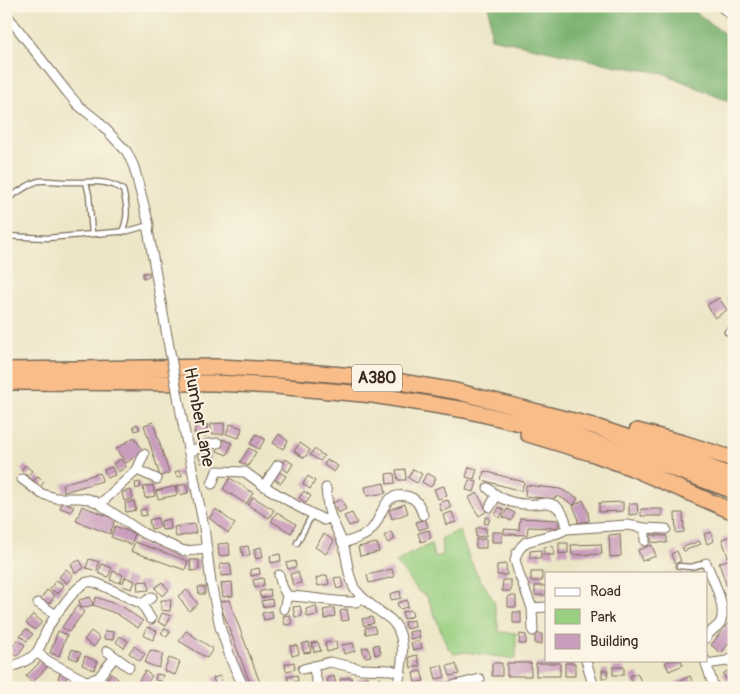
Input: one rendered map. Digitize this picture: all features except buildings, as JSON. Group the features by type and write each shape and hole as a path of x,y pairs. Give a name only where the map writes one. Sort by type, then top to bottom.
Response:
{"highway":[{"name":"A380","path":"6,370 218,367 377,378 454,391 593,426 734,477"},
{"name":"A380","path":"6,382 214,383 276,386 373,395 465,410 521,422 653,461 734,491"},
{"name":"A380","path":"465,410 520,431 632,468 734,512"},
{"name":"A380","path":"552,415 591,419 683,443 734,459"}],"street":[{"path":"720,6 734,17"},
{"name":"Humber Lane","path":"6,14 67,92 127,152 134,167 149,225 148,230 183,424 204,527 210,583 220,627 232,662 244,688"},
{"path":"189,452 208,444 218,443"},
{"path":"100,504 137,470 144,454"},
{"path":"264,486 278,465"},
{"path":"137,470 157,479"},
{"path":"212,484 217,471 245,472 264,486 312,515 324,520 331,517"},
{"path":"22,479 42,494 56,498 89,499 100,504 144,533 184,551 207,549"},
{"path":"488,488 496,496 509,502 527,504 550,503 562,511 568,529"},
{"path":"330,494 328,507 343,543 354,588 371,606 391,620 401,638 403,656 397,688"},
{"path":"343,543 369,532 374,527 384,505 389,500 400,495 414,499 419,504 423,515"},
{"path":"490,507 496,496"},
{"path":"533,631 532,608 515,560 517,553 526,542 568,529 627,525 666,529"},
{"path":"645,528 645,541"},
{"path":"706,563 719,596 722,612 720,623 708,634"},
{"path":"279,575 287,596 284,609"},
{"path":"6,669 30,658 37,652 47,629 56,615 80,586 88,582 99,584 142,604 151,619"},
{"path":"287,596 350,602 356,602 362,597"},
{"path":"142,604 152,597"},
{"path":"38,603 56,615"},
{"path":"532,608 545,607"},
{"path":"107,651 130,667"},
{"path":"37,652 48,661 86,681 98,678 115,657"},
{"path":"708,662 727,661 734,656"},
{"path":"303,670 330,662 361,669 390,670 401,673"},
{"path":"569,688 594,687 587,662"},
{"path":"706,662 714,688"},
{"path":"313,666 320,688"},
{"path":"98,678 110,688"},
{"path":"444,688 480,678"}],"lane":[{"path":"6,200 38,181 102,181 111,183 123,190 128,213 122,232"},
{"path":"86,182 92,234"},
{"path":"6,236 47,238 122,232 149,225"},
{"path":"727,332 734,328"},
{"path":"297,543 312,515"},
{"path":"679,566 691,567 706,563"}],"green space":[{"path":"489,6 687,6 734,41 734,104 663,73 617,66 491,38"},
{"path":"459,530 469,558 494,601 499,632 516,633 516,659 465,652 454,654 448,648 427,596 419,592 396,562 431,544 434,557 443,555 441,539"}]}
